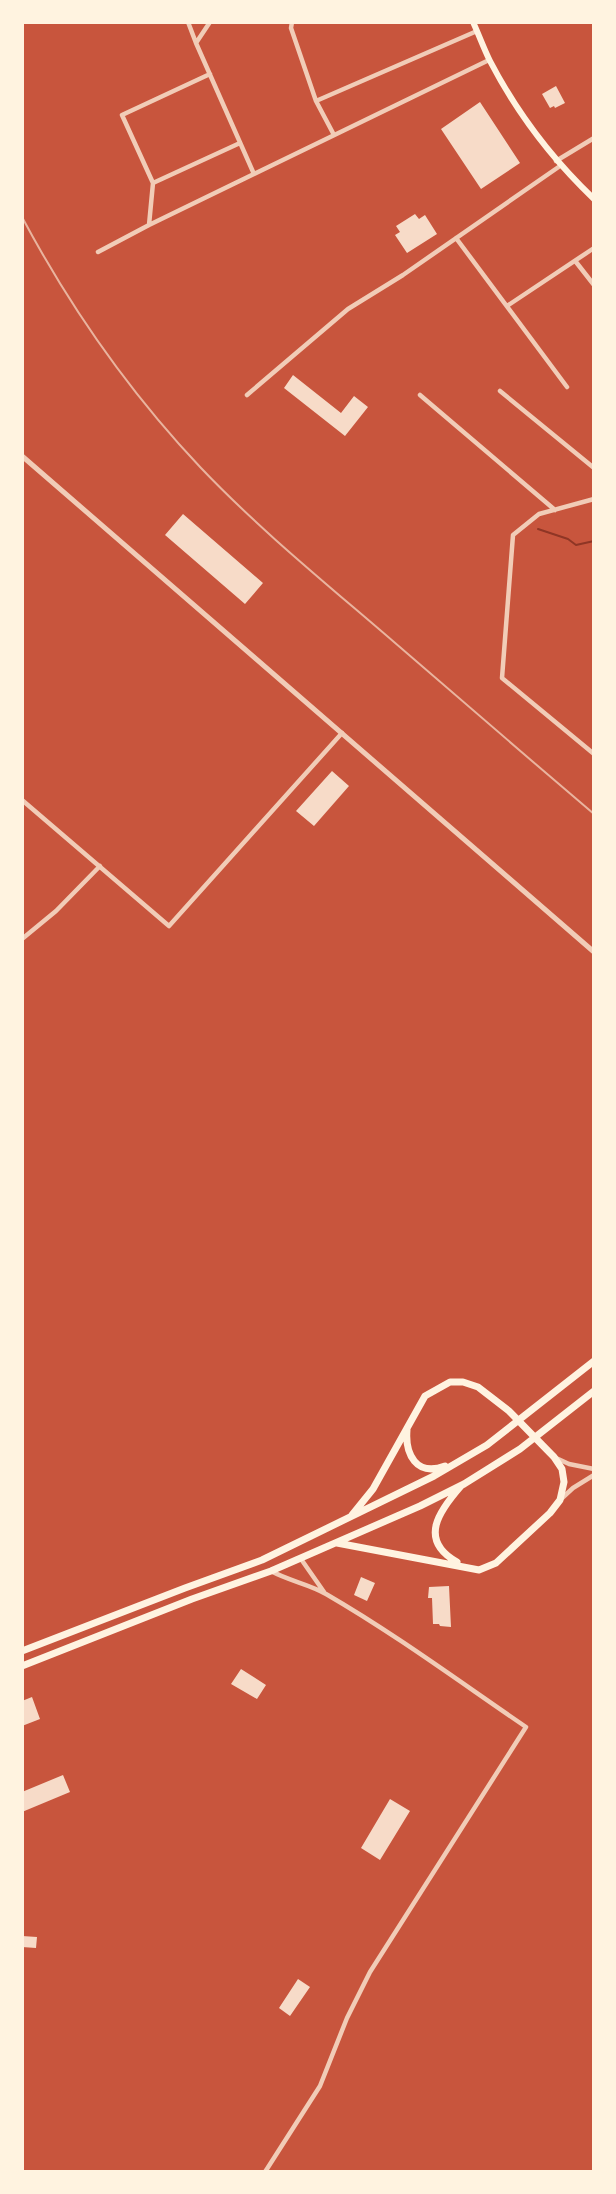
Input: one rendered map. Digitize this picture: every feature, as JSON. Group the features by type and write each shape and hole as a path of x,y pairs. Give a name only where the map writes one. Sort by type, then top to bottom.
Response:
{"main road":[{"path":"473,22 489,60 527,122 558,164 594,199"},
{"path":"22,1651 262,1560 347,1520 464,1460 594,1362"},
{"path":"337,1544 479,1570 496,1563 544,1519 560,1500 564,1482 562,1469 554,1457 508,1412 478,1387 463,1382 450,1382 425,1396 373,1489 347,1520"},
{"path":"22,1666 337,1544 464,1484 520,1449 594,1391"},
{"path":"408,1425 406,1443 408,1450 419,1465 437,1469 464,1460"},
{"path":"464,1484 439,1514 435,1532 438,1545 447,1557 464,1567"}],"street":[{"path":"188,22 254,174"},
{"path":"196,43 210,22"},
{"path":"292,22 291,28 316,101 333,135"},
{"path":"316,101 477,31"},
{"path":"98,252 489,60"},
{"path":"149,225 153,183 122,115 210,74"},
{"path":"247,395 348,309 403,275 594,138"},
{"path":"153,183 240,143"},
{"path":"456,238 567,387"},
{"path":"507,306 594,248"},
{"path":"576,261 594,285"},
{"path":"500,391 594,468"},
{"path":"420,395 555,510"},
{"path":"22,456 594,952"},
{"path":"594,499 539,514 513,536 502,678 594,754"},
{"path":"22,800 169,926 342,733"},
{"path":"22,939 56,911 99,866"},
{"path":"554,1457 569,1464 594,1469"},
{"path":"560,1500 573,1488 594,1475"},
{"path":"301,1558 324,1592"},
{"path":"265,2172 320,2086 346,2018 370,1972 526,1726 324,1592 287,1580 271,1571"}],"building":[{"path":"556,86 565,103 550,108 542,94"},
{"path":"480,102 520,163 481,189 441,129"},
{"path":"415,214 419,219 425,215 437,234 407,253 395,235 400,232 396,226"},
{"path":"293,375 341,413 354,396 368,407 345,436 284,388"},
{"path":"183,514 263,583 245,604 165,535"},
{"path":"332,771 349,786 314,826 296,811"},
{"path":"361,1577 375,1583 367,1601 354,1595"},
{"path":"449,1586 451,1627 433,1624 432,1598 428,1598 429,1587"},
{"path":"241,1669 266,1685 257,1699 231,1684"},
{"path":"32,1697 40,1719 22,1726 22,1701"},
{"path":"63,1775 70,1792 22,1812 22,1792"},
{"path":"390,1799 410,1811 380,1860 361,1848"},
{"path":"22,1936 37,1937 36,1948 22,1947"},
{"path":"298,1979 310,1987 290,2016 279,2008"}],"waterway":[{"path":"538,529 568,539 576,545 594,541"}],"railway":[{"path":"22,217 60,284 103,348 150,410 201,468 295,557 594,814"}]}
